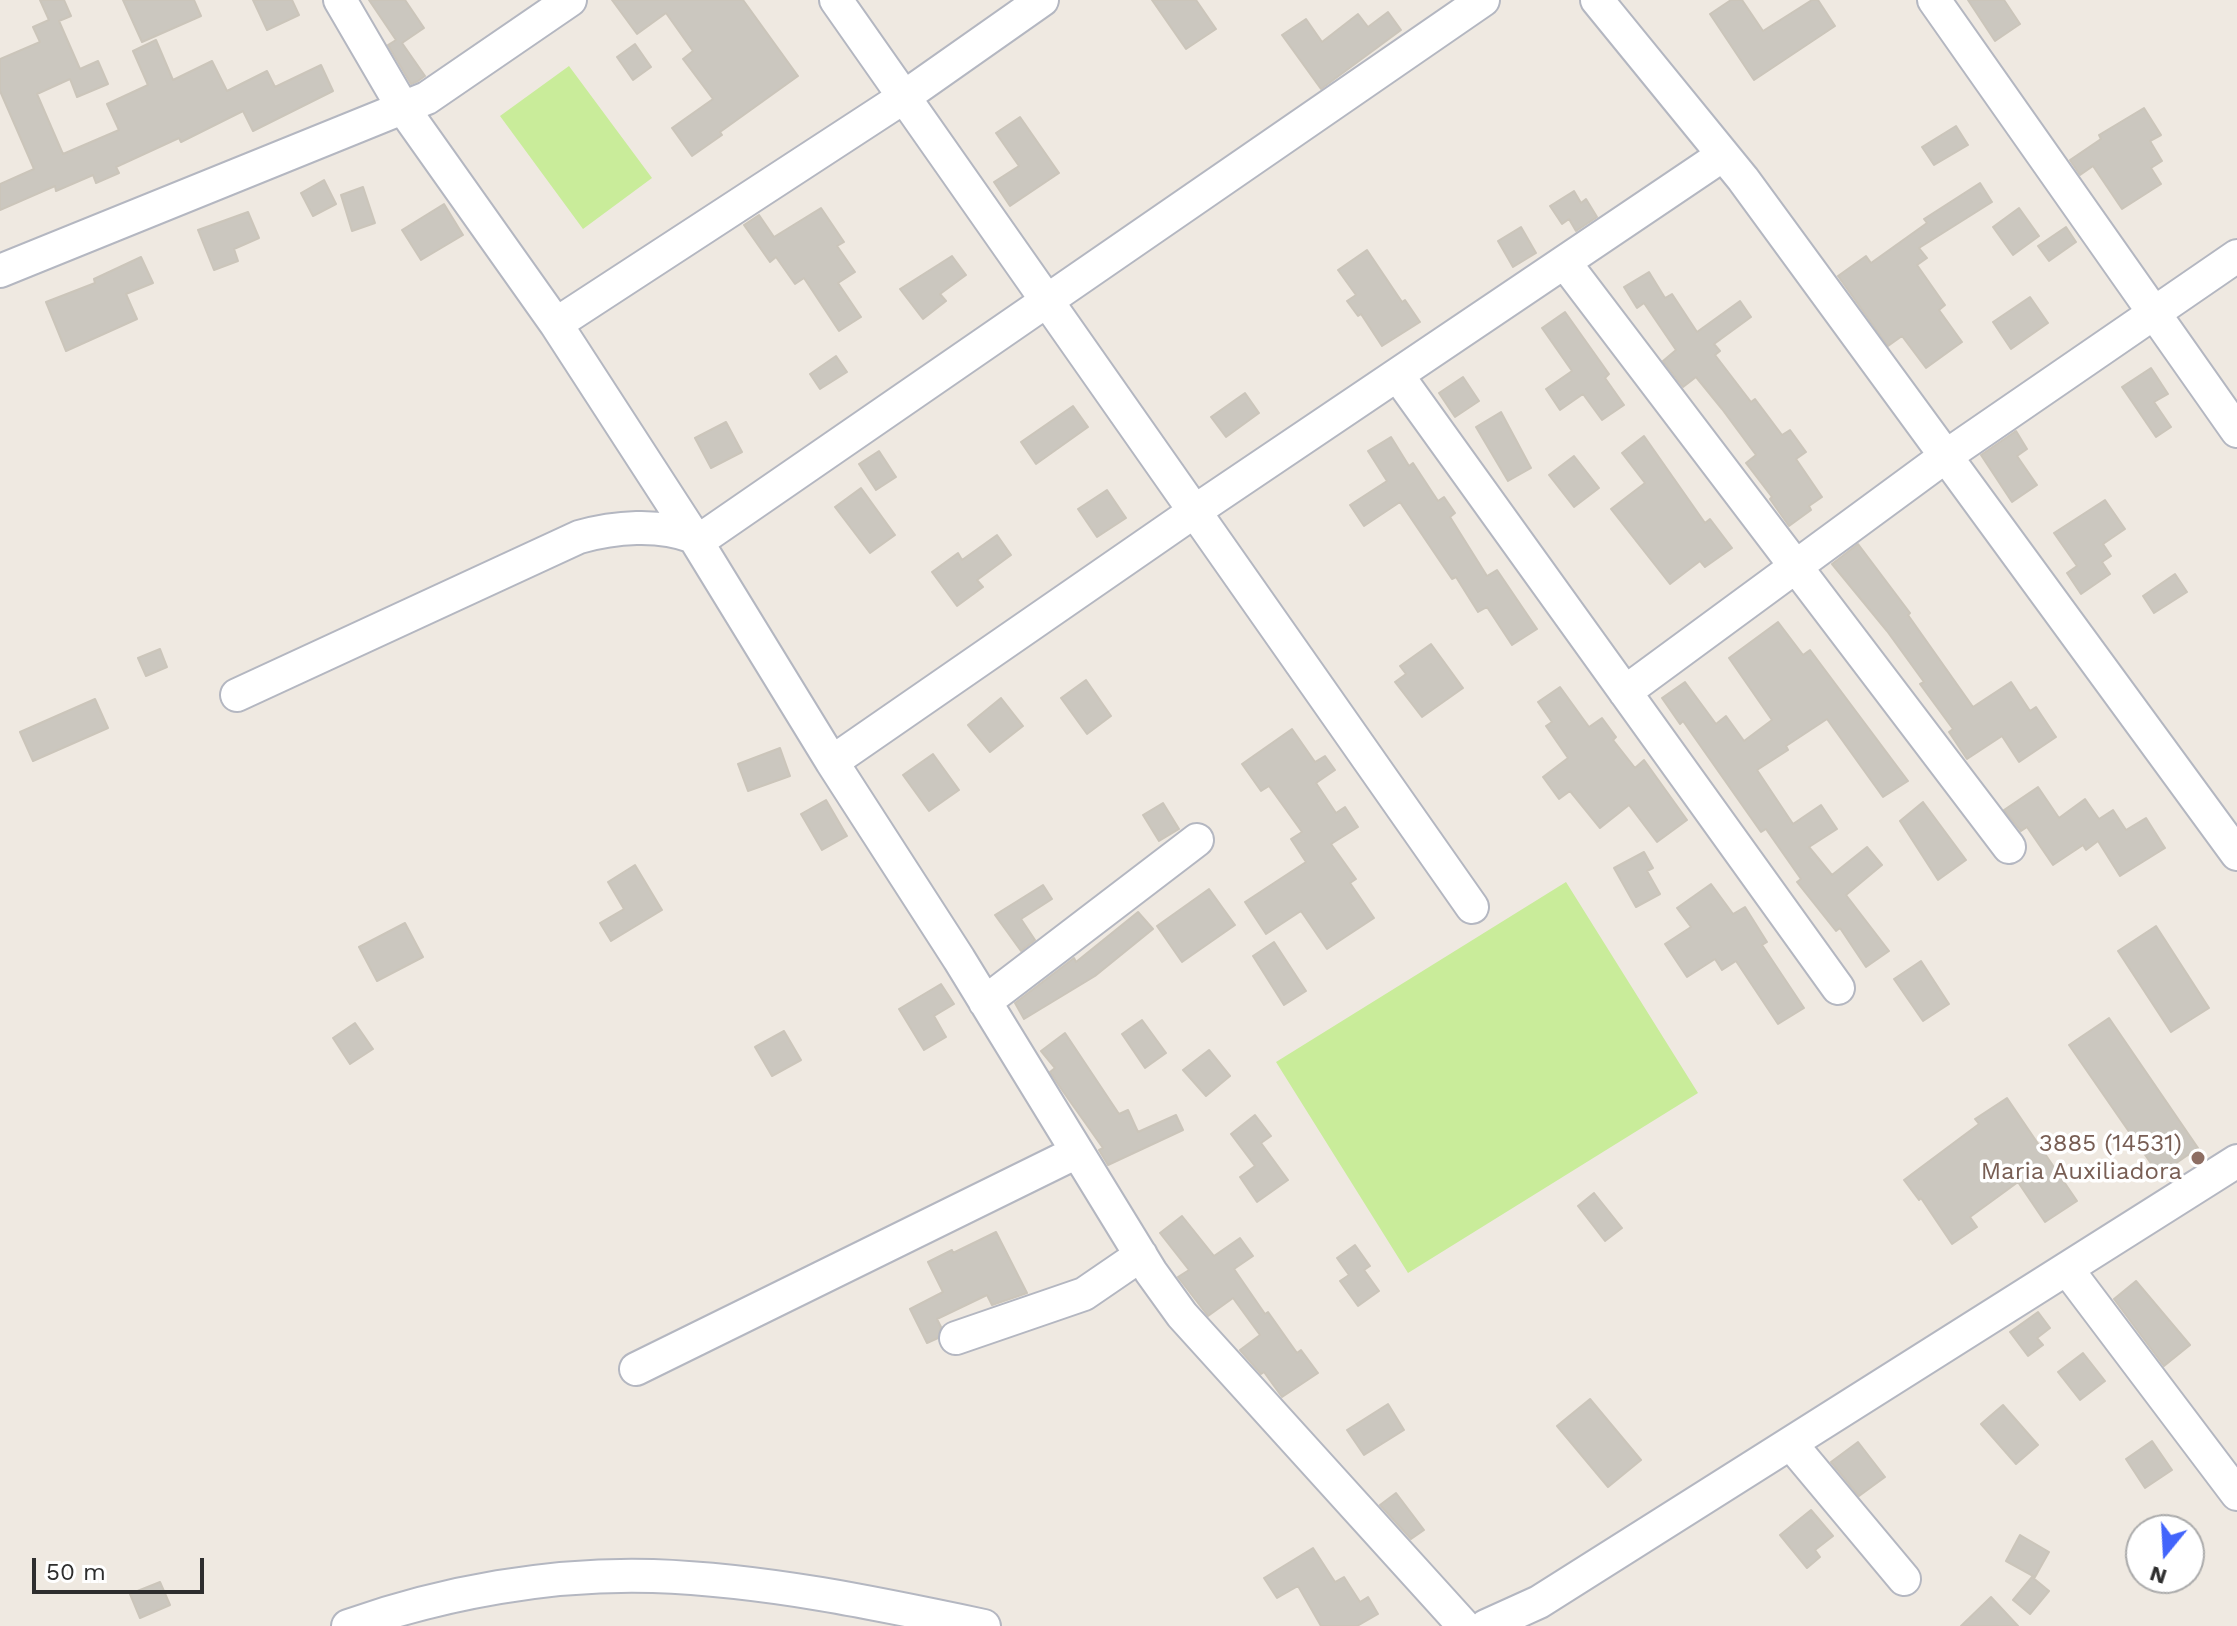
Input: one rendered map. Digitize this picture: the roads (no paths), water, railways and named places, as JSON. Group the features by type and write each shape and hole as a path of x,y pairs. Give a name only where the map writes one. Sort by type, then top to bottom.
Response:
{"street":[{"path":"340,0 403,108 556,324 696,540 1141,1255 1182,1315 1464,1626"},
{"path":"0,271 427,98 570,0"},
{"path":"836,0 1472,907"},
{"path":"556,324 904,97 1042,0"},
{"path":"696,540 1483,0"},
{"path":"1597,0 1723,155 2237,854"},
{"path":"1934,0 2237,431"},
{"path":"832,762 1195,511 1723,155"},
{"path":"1625,692 1946,456 2237,256"},
{"path":"1565,263 2009,847"},
{"path":"1398,376 1838,988"},
{"path":"237,695 579,537 628,529 665,530 696,540"},
{"path":"985,1002 1197,840"},
{"path":"636,1369 1077,1152"},
{"path":"1486,1626 1539,1602 2237,1161"},
{"path":"956,1338 1084,1294 1141,1255"},
{"path":"2067,1269 2237,1494"},
{"path":"1791,1444 1904,1579"},
{"path":"348,1626 421,1604 497,1587 567,1579 650,1576 780,1587 984,1626"}],"place":[{"name":"3885 (14531) Maria Auxiliadora","path":"2198,1158"}]}
